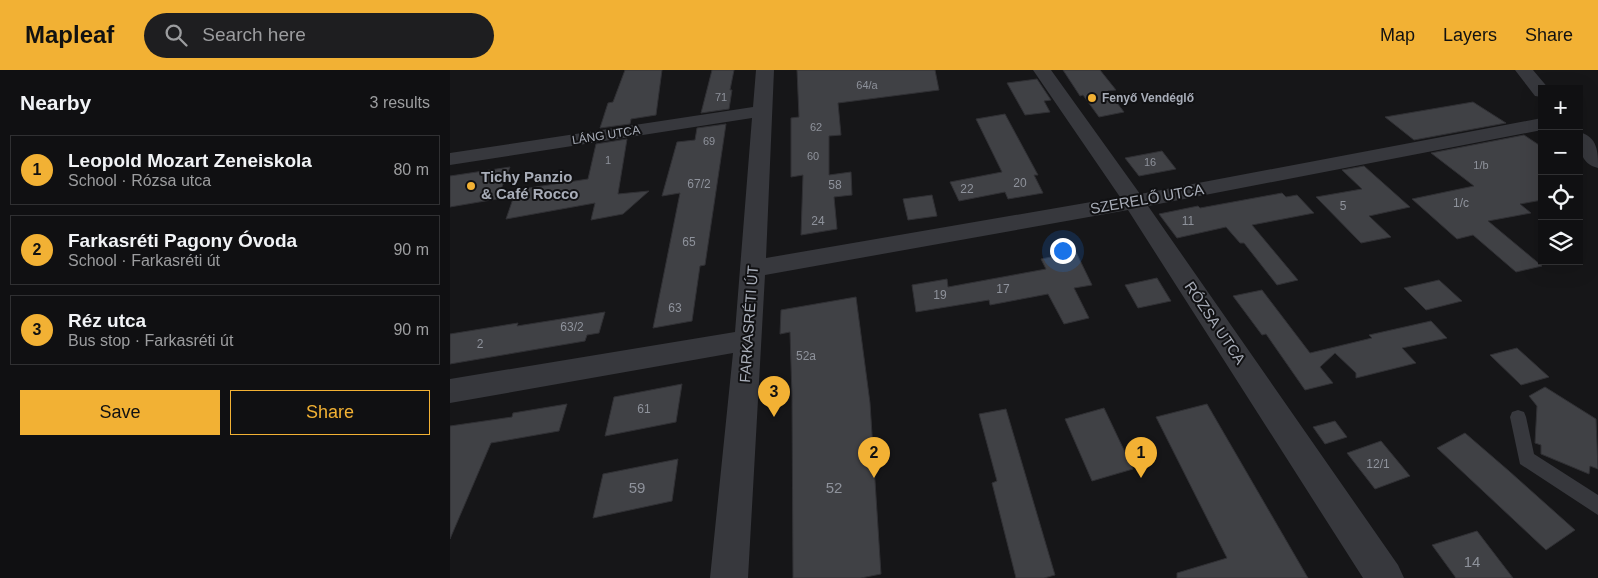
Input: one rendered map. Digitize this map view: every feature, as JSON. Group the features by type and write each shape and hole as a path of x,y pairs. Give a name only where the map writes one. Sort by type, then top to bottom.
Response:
{"street":[{"name":"FARKASRÉTI ÚT","path":"729,578 748,340 765,70"},
{"name":"RÓZSA UTCA","path":"1042,70 1134,202 1384,578"},
{"path":"1524,70 1538,87"},
{"name":"LÁNG UTCA","path":"450,159 762,111"},
{"name":"SZERELŐ UTCA","path":"752,269 1134,202 1538,125"},
{"path":"1583,143 1598,162"},
{"path":"450,391 748,340"}],"lane":[{"path":"1518,417 1526,458 1598,506"}],"building":[{"path":"625,70 662,70 656,115 631,119 630,124 600,128 608,103 613,102"},
{"path":"712,70 734,70 729,109 701,113"},
{"path":"797,70 935,70 939,90 838,103 841,135 829,136 829,175 851,172 852,195 834,197 837,229 801,235 803,175 791,177 791,118 799,117"},
{"path":"1063,70 1100,70 1116,90 1108,91 1124,112 1099,117 1083,95 1080,96"},
{"path":"1037,79 1051,100 1044,101 1050,112 1025,115 1007,83"},
{"path":"1473,102 1506,123 1414,140 1385,117"},
{"path":"1005,114 1038,175 1034,175 1043,193 1008,199 1005,192 959,201 950,182 1002,172 976,119"},
{"path":"726,124 705,265 700,266 692,321 653,328 680,193 662,196 677,142 695,140 697,128"},
{"path":"1524,135 1538,144 1538,201 1520,204 1531,213 1488,221 1538,263 1538,265 1542,266 1516,272 1473,235 1457,239 1412,199 1474,186 1431,153"},
{"path":"627,139 618,194 649,191 623,214 591,220 595,203 506,219 516,190 588,179 596,144"},
{"path":"1162,151 1176,169 1139,176 1125,158"},
{"path":"1364,166 1410,207 1369,216 1391,237 1361,243 1316,197 1362,189 1342,170"},
{"name":"Tichy Panzio & Café Rocco","path":"510,167 497,199 450,207 450,176"},
{"path":"1282,193 1286,197 1297,195 1314,213 1252,225 1298,280 1277,285 1244,243 1240,243 1226,227 1177,238 1159,214 1198,206 1200,208"},
{"path":"932,195 937,216 908,220 903,199"},
{"path":"1076,252 1092,285 1074,288 1089,318 1064,324 1048,294 990,305 989,300 916,312 912,285 947,279 948,287 1046,269 1041,259"},
{"path":"1157,278 1171,301 1138,308 1125,285"},
{"path":"1439,280 1462,301 1426,310 1404,288"},
{"path":"1262,290 1310,353 1372,338 1369,335 1431,321 1447,338 1402,348 1416,363 1356,378 1356,373 1335,353 1320,367 1333,383 1305,390 1266,334 1262,335 1233,296"},
{"path":"856,297 870,403 881,574 861,578 793,578 790,332 780,334 781,310"},
{"path":"605,312 599,333 587,335 585,341 450,364 450,334"},
{"path":"1517,348 1549,377 1521,385 1490,355"},
{"path":"682,384 676,422 605,436 614,397"},
{"path":"1545,387 1596,419 1598,469 1590,466 1589,474 1541,454 1541,445 1535,443 1537,406 1529,396"},
{"path":"567,404 559,431 491,443 450,539 450,426 512,417 513,413"},
{"path":"1207,404 1308,578 1177,578 1177,573 1227,558 1156,417"},
{"path":"1104,408 1133,469 1092,481 1065,419"},
{"path":"1006,409 1055,575 1044,578 1016,578 992,483 997,481 979,414"},
{"path":"1335,421 1347,437 1325,444 1313,427"},
{"path":"1465,433 1575,530 1546,550 1437,448"},
{"path":"1381,441 1410,476 1375,489 1347,453"},
{"path":"678,459 672,501 593,518 603,474"},
{"path":"1477,531 1513,578 1456,578 1432,545"}],"place":[{"name":"Fenyő Vendéglő","path":"1092,98"},
{"name":"Tichy Panzio & Café Rocco","path":"471,186"},
{"name":"Réz utca","path":"774,417"},
{"name":"Farkasréti Pagony Óvoda","path":"874,478"},
{"name":"Leopold Mozart Zeneiskola","path":"1141,478"}]}
